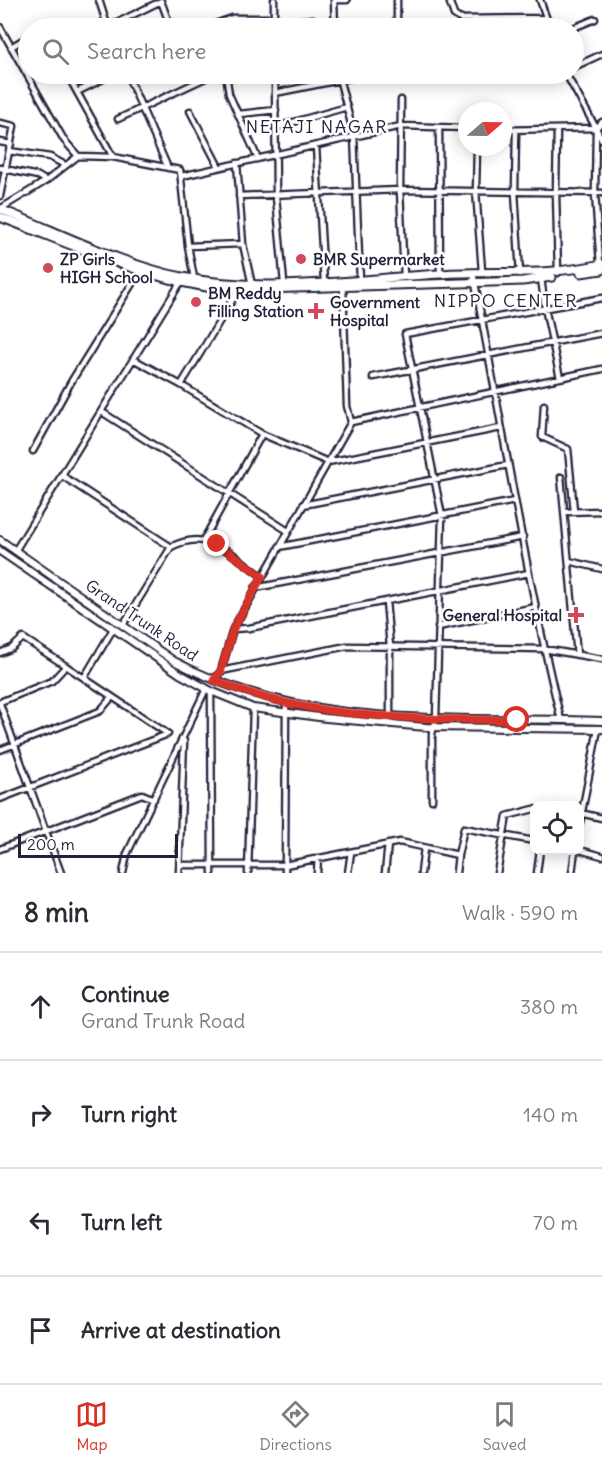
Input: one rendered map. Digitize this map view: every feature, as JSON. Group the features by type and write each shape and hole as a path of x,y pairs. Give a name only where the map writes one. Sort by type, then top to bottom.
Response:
{"main road":[{"path":"0,209 142,268"},
{"path":"0,217 113,262 142,268 198,287 475,282 601,266"},
{"path":"182,280 194,278 240,287 324,282 343,285 360,281 482,271 541,275 601,266"},
{"name":"Grand Trunk Road","path":"0,540 174,661 201,676 232,688 286,703 332,711 436,719 602,721"},
{"path":"0,551 124,637 198,684 253,708 360,722 433,727 600,729"},
{"path":"111,628 113,618"},
{"path":"124,637 126,627"},
{"path":"198,684 201,676"},
{"path":"228,698 232,688"}],"street":[{"path":"99,0 105,18"},
{"path":"274,0 274,18"},
{"path":"335,18 334,0 347,0"},
{"path":"397,0 397,18"},
{"path":"449,0 454,15 458,18"},
{"path":"540,0 546,18"},
{"path":"128,18 161,1 167,18"},
{"path":"584,24 595,19"},
{"path":"0,29 18,59"},
{"path":"11,47 18,43"},
{"path":"584,62 602,54"},
{"path":"32,84 64,140 78,156"},
{"path":"73,84 113,157"},
{"path":"78,92 94,84"},
{"path":"131,84 168,168"},
{"path":"118,119 192,84"},
{"path":"228,84 229,93 258,159"},
{"path":"275,84 276,197 284,283"},
{"path":"275,93 323,84"},
{"path":"340,84 354,135 360,281"},
{"path":"572,84 602,140"},
{"path":"401,100 400,190 404,278"},
{"path":"276,127 347,107"},
{"path":"190,111 219,167"},
{"path":"239,114 276,111"},
{"path":"0,123 14,126 3,168 0,194"},
{"path":"512,130 596,128 602,123"},
{"path":"182,176 401,126 458,128"},
{"path":"439,127 440,274"},
{"path":"596,128 595,193 601,266"},
{"path":"557,129 558,273"},
{"path":"516,130 515,192 520,274"},
{"path":"0,142 11,144"},
{"path":"316,146 324,282"},
{"path":"9,151 50,157 65,165"},
{"path":"0,209 46,181 78,156 113,157 180,170 188,246 194,278"},
{"path":"477,156 476,191 482,271"},
{"path":"237,163 243,244 252,285"},
{"path":"3,168 38,176 46,181"},
{"path":"239,196 276,197 400,190 602,194"},
{"path":"188,246 243,244"},
{"path":"33,452 71,382 142,268"},
{"path":"473,273 544,650 561,720"},
{"path":"541,275 545,308 560,378"},
{"path":"15,551 182,280"},
{"path":"214,680 221,671 233,629 351,422 347,406 343,285"},
{"path":"181,385 240,287"},
{"path":"432,800 441,516 405,334 602,298"},
{"path":"373,377 602,333"},
{"path":"133,359 262,434 327,462 501,428"},
{"path":"351,422 602,369"},
{"path":"544,405 542,437 568,448 574,511"},
{"path":"102,412 288,531"},
{"path":"204,539 262,434"},
{"path":"303,505 508,465"},
{"path":"61,475 171,547"},
{"path":"561,477 577,655"},
{"path":"279,547 515,501"},
{"path":"564,512 602,511"},
{"path":"255,588 523,537"},
{"path":"126,627 171,547 183,541 204,539 217,544 262,576"},
{"path":"569,561 602,569"},
{"path":"233,629 249,628 530,573"},
{"path":"386,601 390,647 390,715"},
{"path":"438,627 536,607"},
{"path":"84,678 111,628"},
{"path":"0,653 12,648 23,638 168,735 0,799"},
{"path":"221,671 347,646 544,650 602,659"},
{"path":"61,873 0,703 52,681 66,666"},
{"path":"123,873 127,854 209,690"},
{"path":"209,690 212,873"},
{"path":"0,750 100,711 112,697"},
{"path":"285,873 286,703"},
{"path":"248,873 253,708"},
{"path":"583,801 600,729"},
{"path":"179,873 184,740"},
{"path":"0,849 142,794 154,799"},
{"path":"497,873 507,816 530,810"},
{"path":"584,814 602,818"},
{"path":"456,873 464,828 530,840"},
{"path":"180,865 285,865 400,842 458,855"},
{"path":"385,873 388,844"},
{"path":"421,873 424,848"},
{"path":"348,873 351,852"},
{"path":"584,852 602,856"},
{"path":"537,873 539,855"},
{"path":"572,873 576,855"},
{"path":"317,873 318,858"}],"place":[{"name":"BMR Supermarket","path":"301,259"},
{"name":"ZP Girls HIGH School","path":"48,268"},
{"name":"BM Reddy Filling Station","path":"196,302"},
{"name":"Government Hospital","path":"316,311"},
{"name":"General Hospital","path":"576,615"}],"district":[{"name":"NETAJI NAGAR","path":"317,127"},
{"name":"NIPPO CENTER","path":"506,301"}],"route":[{"path":"217,544 262,576 233,629 221,671 214,680 232,688 286,703 332,711 436,719 517,720"}]}
